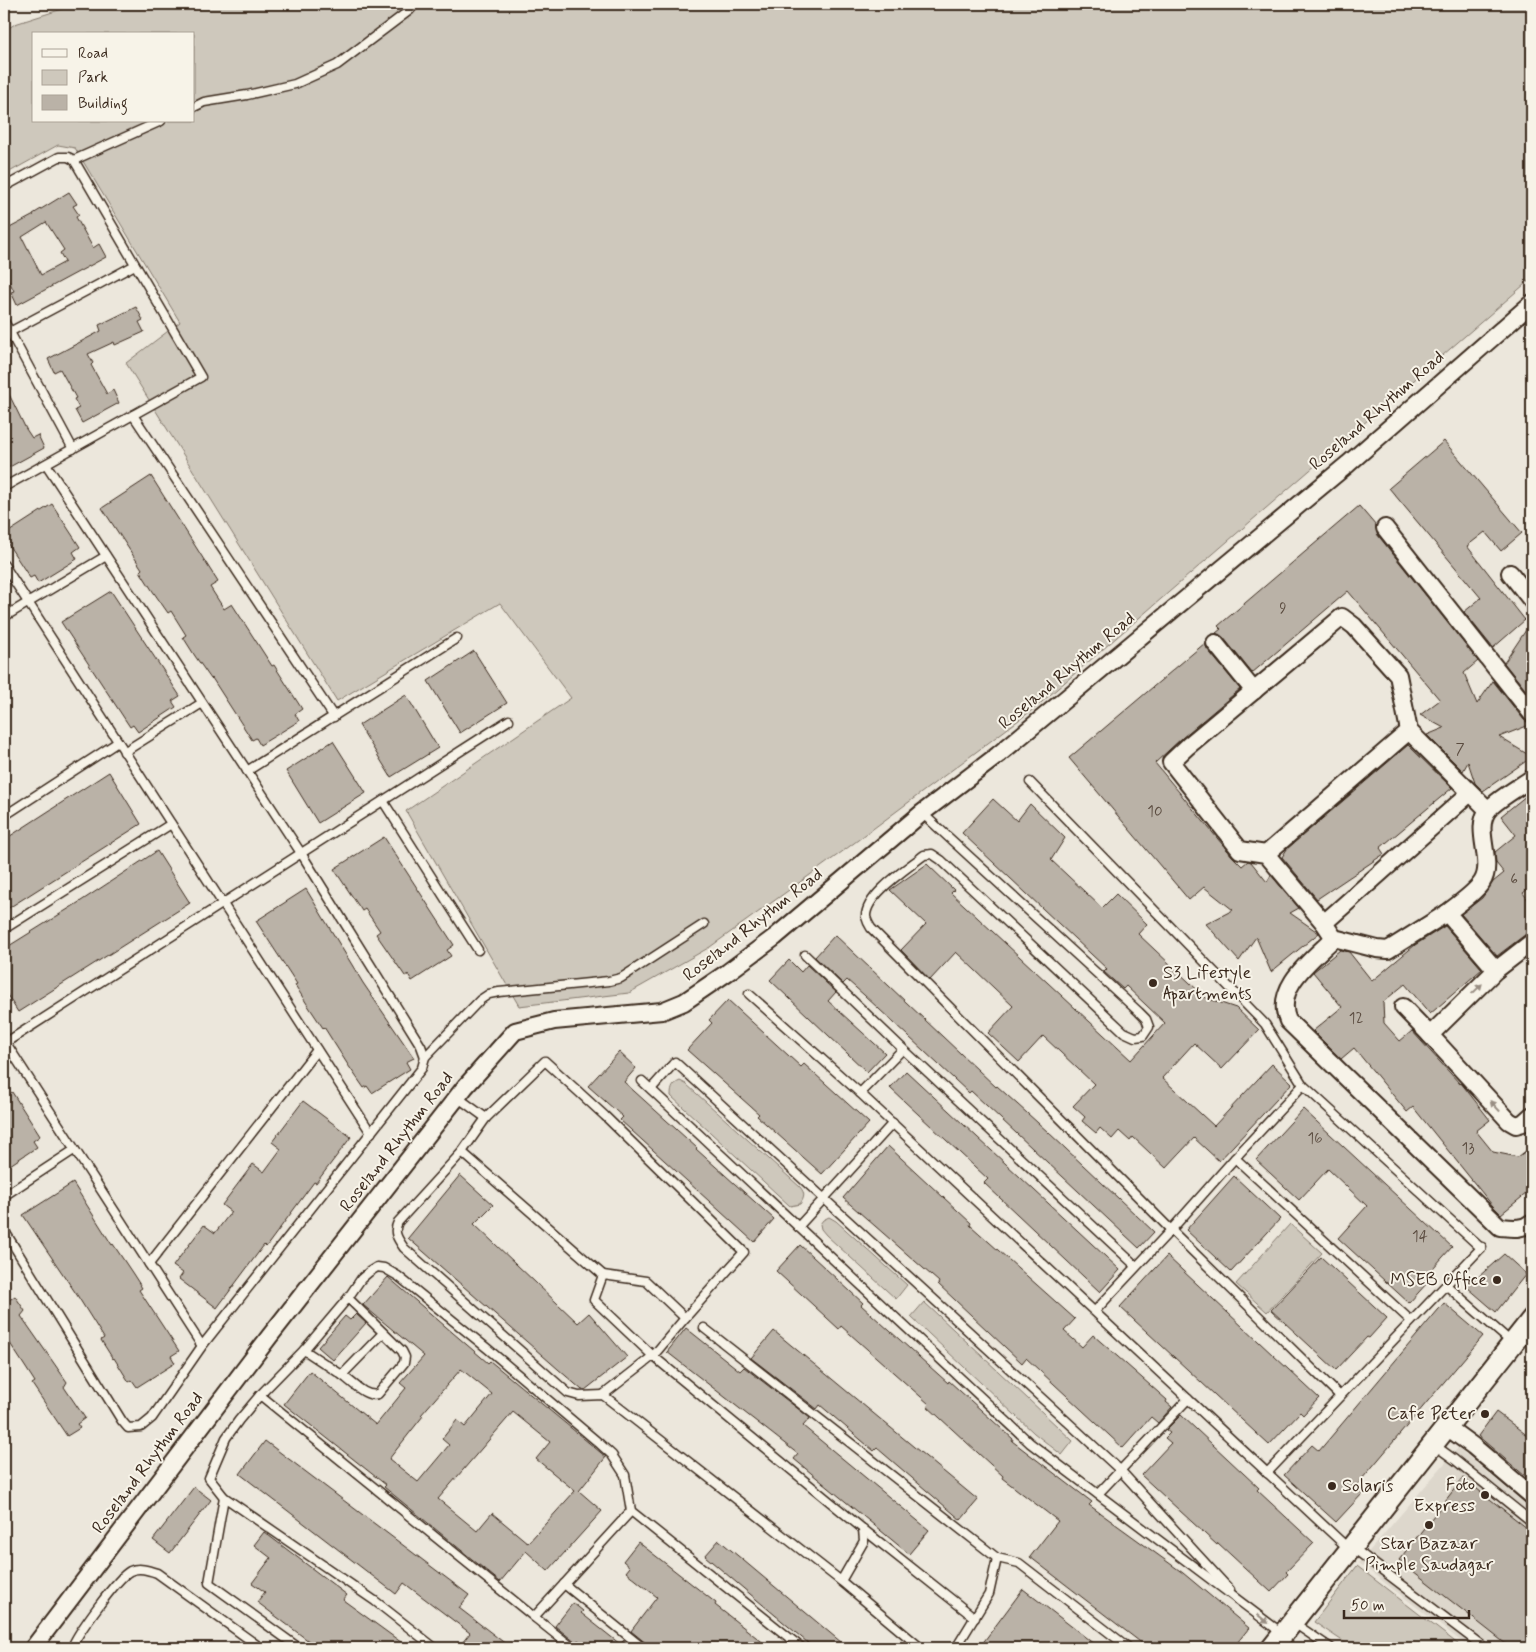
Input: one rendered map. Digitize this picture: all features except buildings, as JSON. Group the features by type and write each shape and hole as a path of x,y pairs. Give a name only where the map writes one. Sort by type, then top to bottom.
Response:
{"street":[{"name":"Roseland Rhythm Road","path":"33,1648 252,1360 457,1097 515,1031 554,1021 662,1011 684,1002 728,972 775,937 922,813 998,755 1348,464 1532,303"},
{"path":"1385,528 1532,714"},
{"path":"1510,573 1532,601"},
{"path":"1488,810 1409,732 1398,675 1354,626 1342,617 1171,762 1240,850 1266,854 1324,923 1334,938 1388,950 1447,913 1483,881 1486,871 1484,820 1488,810 1532,778"},
{"path":"1215,643 1254,691"},
{"path":"1266,854 1409,732"},
{"path":"1324,923 1470,793"},
{"path":"1447,913 1496,970"},
{"path":"1334,938 1294,978 1288,987 1285,1014 1288,1021 1500,1227 1527,1227 1532,1222"},
{"path":"1430,1035 1496,970 1532,942"},
{"path":"1403,1007 1509,1121 1516,1125 1523,1123 1532,1115"},
{"path":"1282,1635 1532,1319"},
{"path":"1447,1426 1532,1496"}],"lane":[{"path":"195,106 204,102 295,84 337,64 410,10 415,4"},
{"path":"74,160 159,122"},
{"path":"4,187 59,157 68,157 74,160 201,377 4,488"},
{"path":"7,333 135,265"},
{"path":"4,321 7,333 73,448"},
{"path":"132,415 334,717"},
{"path":"46,464 301,853 421,1046 425,1057"},
{"path":"4,616 106,556"},
{"path":"4,565 371,1133"},
{"path":"247,771 457,638"},
{"path":"124,752 202,703"},
{"path":"202,1346 4,1041 510,720"},
{"path":"4,816 118,742"},
{"path":"1030,782 1265,1024 1303,1085 1482,1247 1267,1473"},
{"path":"383,801 478,950"},
{"path":"922,813 1146,1019 1149,1026 1143,1036 1135,1036 1124,1032 948,866 932,854 924,855 883,888 867,910 866,919 871,928 1340,1396"},
{"path":"4,929 172,824"},
{"path":"4,1230 122,1421 128,1428 141,1427 152,1418 202,1346 422,1068 425,1057 480,1000 489,994 499,992 609,981 621,978 704,924"},
{"path":"805,955 1136,1266"},
{"path":"749,994 893,1123 1267,1473 1351,1548 1485,1648"},
{"path":"860,1093 903,1049"},
{"path":"149,1264 318,1050"},
{"path":"545,1061 605,1116 744,1252 684,1318 653,1356 603,1395 579,1396 568,1392 404,1248 397,1238 395,1229 398,1222 462,1152 486,1118 545,1061"},
{"path":"651,1089 675,1062 1120,1470 1243,1604"},
{"path":"642,1081 1030,1443 1282,1635 1331,1648"},
{"path":"1094,1311 1172,1230 1234,1158 1303,1085"},
{"path":"457,1097 486,1118"},
{"path":"798,1226 893,1123"},
{"path":"4,1196 74,1150"},
{"path":"462,1152 603,1275 646,1280 684,1318"},
{"path":"1234,1158 1411,1321"},
{"path":"435,1648 375,1601 224,1497 209,1478 226,1438 260,1395 304,1350 348,1298 361,1279 377,1267 384,1268 398,1276 496,1355 612,1455 625,1476 631,1511 802,1648"},
{"path":"603,1275 594,1300 653,1356 863,1529 975,1618"},
{"path":"1446,1284 1513,1344"},
{"path":"304,1350 368,1394 373,1396 378,1394 404,1363 405,1357 402,1351 348,1298"},
{"path":"704,1328 997,1558 1019,1562 1129,1648"},
{"path":"342,1375 383,1332"},
{"path":"260,1395 573,1648"},
{"path":"603,1395 841,1581 921,1648"},
{"path":"1098,1494 1188,1399"},
{"path":"1433,1444 1532,1522"},
{"path":"224,1497 209,1584 299,1648"},
{"path":"534,1617 631,1511"},
{"path":"841,1581 864,1541 863,1529"},
{"path":"956,1648 989,1594 997,1558"},
{"path":"72,1648 113,1586 130,1571 144,1569 157,1573 261,1648"},
{"path":"564,1584 643,1648"}],"shaded area":[{"path":"1458,1448 1532,1510 1532,1648 1470,1648 1359,1563"}],"green space":[{"path":"78,4 1532,4 1532,278 1035,708 846,849 710,947 629,993 519,1006 406,811 571,698 500,603 337,701 126,363 180,322 75,148 58,145 4,175 4,31 15,24"},
{"path":"680,1081 686,1084 800,1187 804,1195 800,1204 790,1206 671,1096 673,1087"},
{"path":"829,1217 836,1221 907,1285 896,1299 821,1229 820,1224"},
{"path":"1290,1224 1322,1253 1267,1312 1236,1284"},
{"path":"924,1302 1073,1441 1062,1455 1034,1433 911,1317"},
{"path":"1357,1566 1463,1648 1353,1648 1314,1622"}],"place":[{"name":"S3 Lifestyle Apartments","path":"1153,983"},
{"name":"MSEB Office","path":"1497,1280"},
{"name":"Cafe Peter","path":"1485,1414"},
{"name":"Solaris","path":"1332,1486"},
{"name":"Foto Express","path":"1485,1495"},
{"name":"Star Bazaar Pimple Saudagar","path":"1429,1525"}]}
